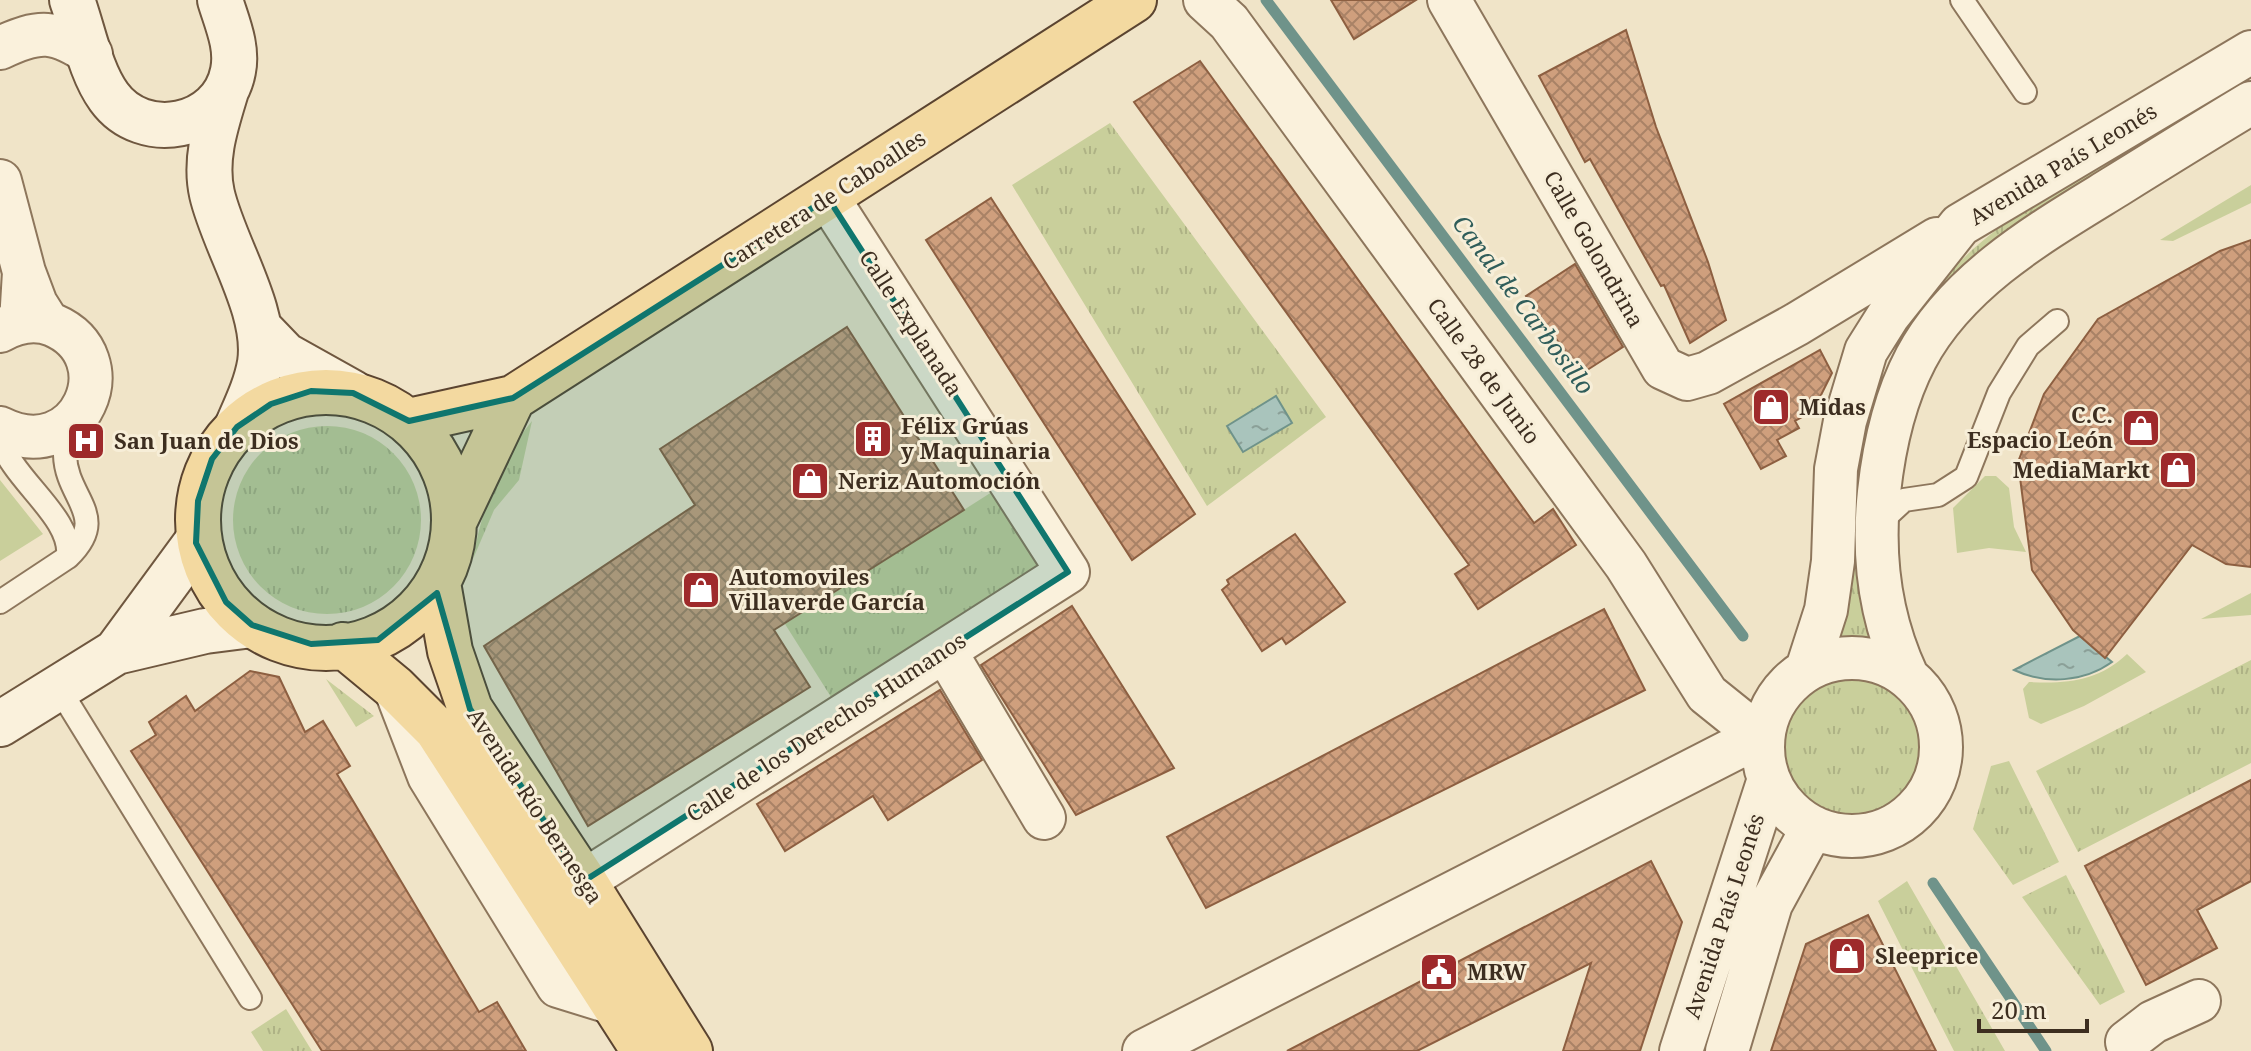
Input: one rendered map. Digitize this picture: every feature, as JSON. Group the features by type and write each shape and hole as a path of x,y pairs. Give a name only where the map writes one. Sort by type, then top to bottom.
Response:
{"main road":[{"path":"72,0 109,97 123,112 172,144 212,193"},
{"path":"220,0 235,53 212,135 209,166 212,193 260,329 261,361 253,391 237,427 212,459 198,501 196,543 226,602 252,625 311,644 343,645 378,640 406,622 425,604 438,583 447,562 454,522 513,398"},
{"name":"Carretera de Caboalles","path":"409,421 513,398 1134,0"},
{"path":"139,121 179,125 213,107 226,91"},
{"path":"260,329 285,355 353,393 383,403 409,421 432,450 448,482 454,522"},
{"path":"237,427 271,404 311,391 353,393"},
{"path":"116,652 196,543"},
{"name":"Avenida Río Bernesga","path":"438,583 450,651 470,709 584,881 639,1025"},
{"path":"0,724 116,652 205,631 252,625"},
{"name":"Avenida Río Bernesga","path":"343,645 395,688 450,748 639,1025"},
{"path":"639,1025 690,1051"}],"street":[{"path":"0,47 38,0"},
{"name":"Calle 28 de Junio","path":"1205,0 1229,22 1626,565 1707,694 1763,739"},
{"name":"Calle Golondrina","path":"1449,0 1663,368 1687,379 1708,373 1797,324 1960,225"},
{"path":"0,47 26,35 59,34 91,54"},
{"name":"Avenida País Leonés","path":"1807,669 1826,610 1833,561 1836,469 1845,421 1866,351 1888,316 1960,225 2251,52"},
{"name":"Avenida País Leonés","path":"1907,676 1891,642 1878,579 1875,527 1883,450 1903,388 1935,328 1975,285 2023,243 2251,103"},
{"path":"0,181 24,272 36,304 23,326 64,330 78,343 89,367 89,394 82,411 70,425 53,435 35,439 15,436 0,428"},
{"name":"Calle Explanada","path":"828,198 1068,572"},
{"path":"1797,324 1833,324 1858,335 1866,351"},
{"name":"Calle de los Derechos Humanos","path":"584,881 1068,572"},
{"path":"945,651 1044,818"},
{"path":"1839,658 1874,660 1907,676 1928,699 1939,730 1942,759 1931,790 1911,814 1888,830 1853,834 1813,827 1793,815 1768,782 1763,739 1784,688 1807,669 1839,658"},
{"path":"1144,1051 1196,1039 1734,749 1763,739"},
{"name":"Avenida País Leonés","path":"1681,1051 1768,782"},
{"name":"Avenida País Leonés","path":"1727,1051 1771,904 1813,827"},
{"path":"2130,1051 2127,1042 2153,1022 2199,1001"}],"lane":[{"path":"1962,0 2025,92"},
{"path":"1875,527 1904,500 1938,495 1966,477 1999,393 2028,346 2057,321"},
{"path":"0,602 68,557 83,543 87,522 64,457 70,425"},
{"path":"0,437 11,462 65,533 69,545 68,557"},
{"path":"58,687 250,998"}],"highlighted area":[{"path":"828,198 1068,572 584,881 470,709 437,593 378,640 311,644 252,625 226,602 196,543 198,501 212,459 237,427 271,404 311,391 353,393 409,421 513,398"}],"green space":[{"path":"1110,123 1326,417 1207,506 1012,185"},
{"path":"2132,147 2134,153 2021,221 1976,256 1858,544 1852,543 1859,469 1873,405 1896,349 1926,300 1965,257 2012,218 2067,182"},
{"path":"2251,185 2251,203 2173,241 2160,240"},
{"path":"532,421 519,480 494,510 473,559 481,522 501,469"},
{"path":"327,426 363,433 393,454 414,484 421,520 414,556 393,586 363,607 327,614 291,607 261,586 240,556 233,520 240,484 261,454 291,433"},
{"path":"1985,476 1996,476 2009,488 2014,527 2026,552 1989,548 1957,553 1953,508"},
{"path":"0,480 43,534 0,561"},
{"path":"995,490 1042,563 831,697 785,624"},
{"path":"1852,569 1862,569 1878,640 1835,640"},
{"path":"2251,593 2251,615 2201,619"},
{"path":"2127,654 2146,672 2084,706 2041,724 2029,718 2023,689 2029,682 2082,679 2105,670"},
{"path":"2251,660 2251,763 2078,852 2036,771"},
{"path":"1852,676 1880,681 1903,697 1919,720 1924,748 1919,776 1903,799 1880,815 1852,820 1824,815 1801,799 1785,776 1780,748 1785,720 1801,697 1824,681"},
{"path":"326,679 374,716 356,727"},
{"path":"2009,761 2059,862 2013,885 1973,829 1991,766"},
{"path":"2066,875 2125,992 2100,1005 2022,897"},
{"path":"1907,881 2005,1051 1954,1051 1878,901"},
{"path":"286,1009 312,1051 263,1051 251,1032"}],"water":[{"path":"1276,396 1292,423 1243,452 1227,426"},
{"path":"2080,636 2112,662 2089,674 2064,679 2039,678 2014,670"}],"building":[{"path":"1331,0 1416,0 1354,39"},
{"path":"1626,30 1656,127 1708,262 1726,320 1690,343 1664,285 1661,286 1590,159 1585,162 1539,76"},
{"path":"1200,61 1534,523 1553,509 1576,545 1478,609 1455,574 1469,565 1134,102"},
{"path":"991,198 1195,514 1132,560 926,240"},
{"name":"C.C. Espacio León","path":"2251,240 2251,567 2226,564 2192,545 2105,658 2073,630 2032,570 2018,462 2044,394 2098,319 2220,251"},
{"path":"1575,264 1623,347 1581,374 1526,296"},
{"path":"847,327 964,510 774,630 810,687 588,826 484,646 695,505 660,449"},
{"name":"Midas","path":"1820,350 1832,373 1813,411 1795,421 1799,428 1777,440 1786,456 1761,469 1724,404"},
{"path":"1295,534 1345,602 1286,644 1282,638 1262,651 1222,590 1229,584 1227,580"},
{"path":"1072,606 1174,768 1076,815 981,665"},
{"path":"1604,609 1645,690 1206,908 1167,837"},
{"path":"250,671 279,677 305,732 323,721 350,766 337,774 479,1012 497,1002 526,1051 322,1051 131,751 156,735 149,722 186,696 195,711"},
{"path":"940,690 982,760 888,820 873,796 785,851 757,804"},
{"path":"2251,780 2251,881 2197,910 2217,948 2146,985 2085,866"},
{"path":"1651,861 1682,922 1640,1051 1563,1051 1591,963 1417,1051 1287,1051"},
{"path":"1868,915 1936,1051 1771,1051 1806,944"}],"waterway":[{"name":"Canal de Carbosillo","path":"1266,0 1743,636"},
{"name":"Canal de Carbosillo","path":"1933,883 2046,1051"}],"place":[{"name":"Midas","path":"1771,407"},
{"name":"C.C. Espacio León","path":"2141,428"},
{"name":"Félix Grúas y Maquinaria","path":"873,439"},
{"name":"San Juan de Dios","path":"86,441"},
{"name":"MediaMarkt","path":"2178,470"},
{"name":"Neriz Automoción","path":"810,481"},
{"name":"Automoviles Villaverde García","path":"701,590"},
{"name":"Sleeprice","path":"1847,956"},
{"name":"MRW","path":"1439,972"}]}
